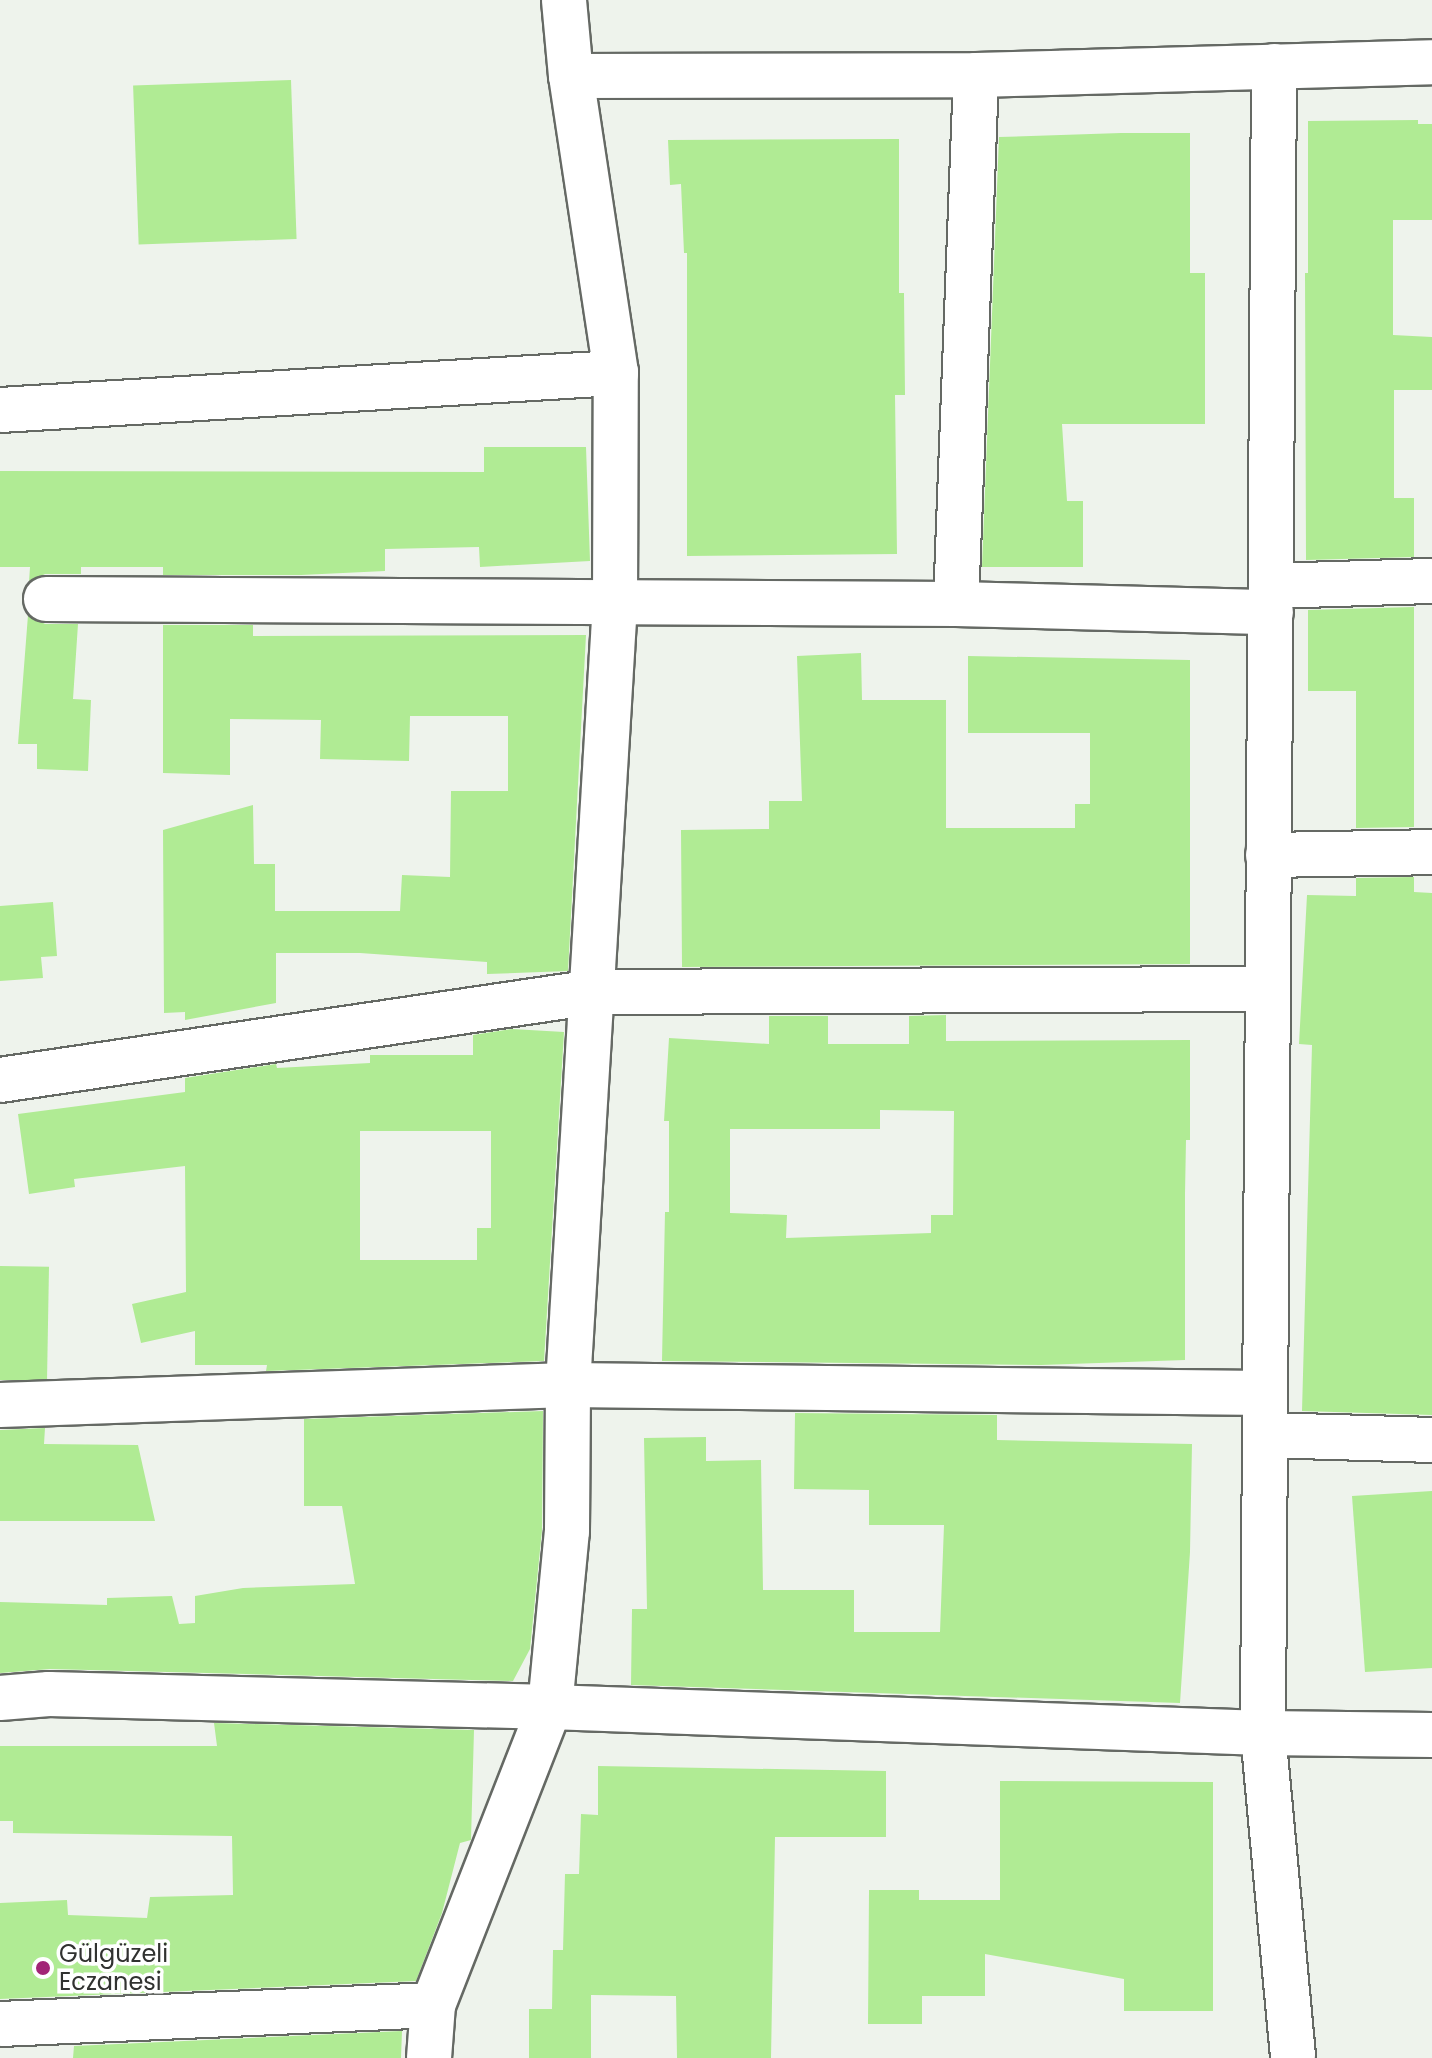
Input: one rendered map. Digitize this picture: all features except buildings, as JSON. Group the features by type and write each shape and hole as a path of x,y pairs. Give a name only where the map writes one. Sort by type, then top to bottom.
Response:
{"street":[{"path":"429,2058 433,2005 550,1707 567,1531 568,1385 615,604 616,373 571,76 564,0"},
{"path":"571,76 976,75 1432,62"},
{"path":"1274,66 1263,1733 1293,2058"},
{"path":"956,604 976,75"},
{"path":"0,410 616,373"},
{"path":"46,599 956,604 1271,599 1432,581"},
{"path":"1268,855 1432,852"},
{"path":"0,1080 594,992 1267,989"},
{"path":"0,1405 568,1385 1265,1414 1432,1440"},
{"path":"0,1698 49,1694 550,1707 1263,1733 1432,1735"},
{"path":"0,2024 433,2005"}],"place":[{"name":"Gülgüzeli Eczanesi","path":"43,1968"}]}
